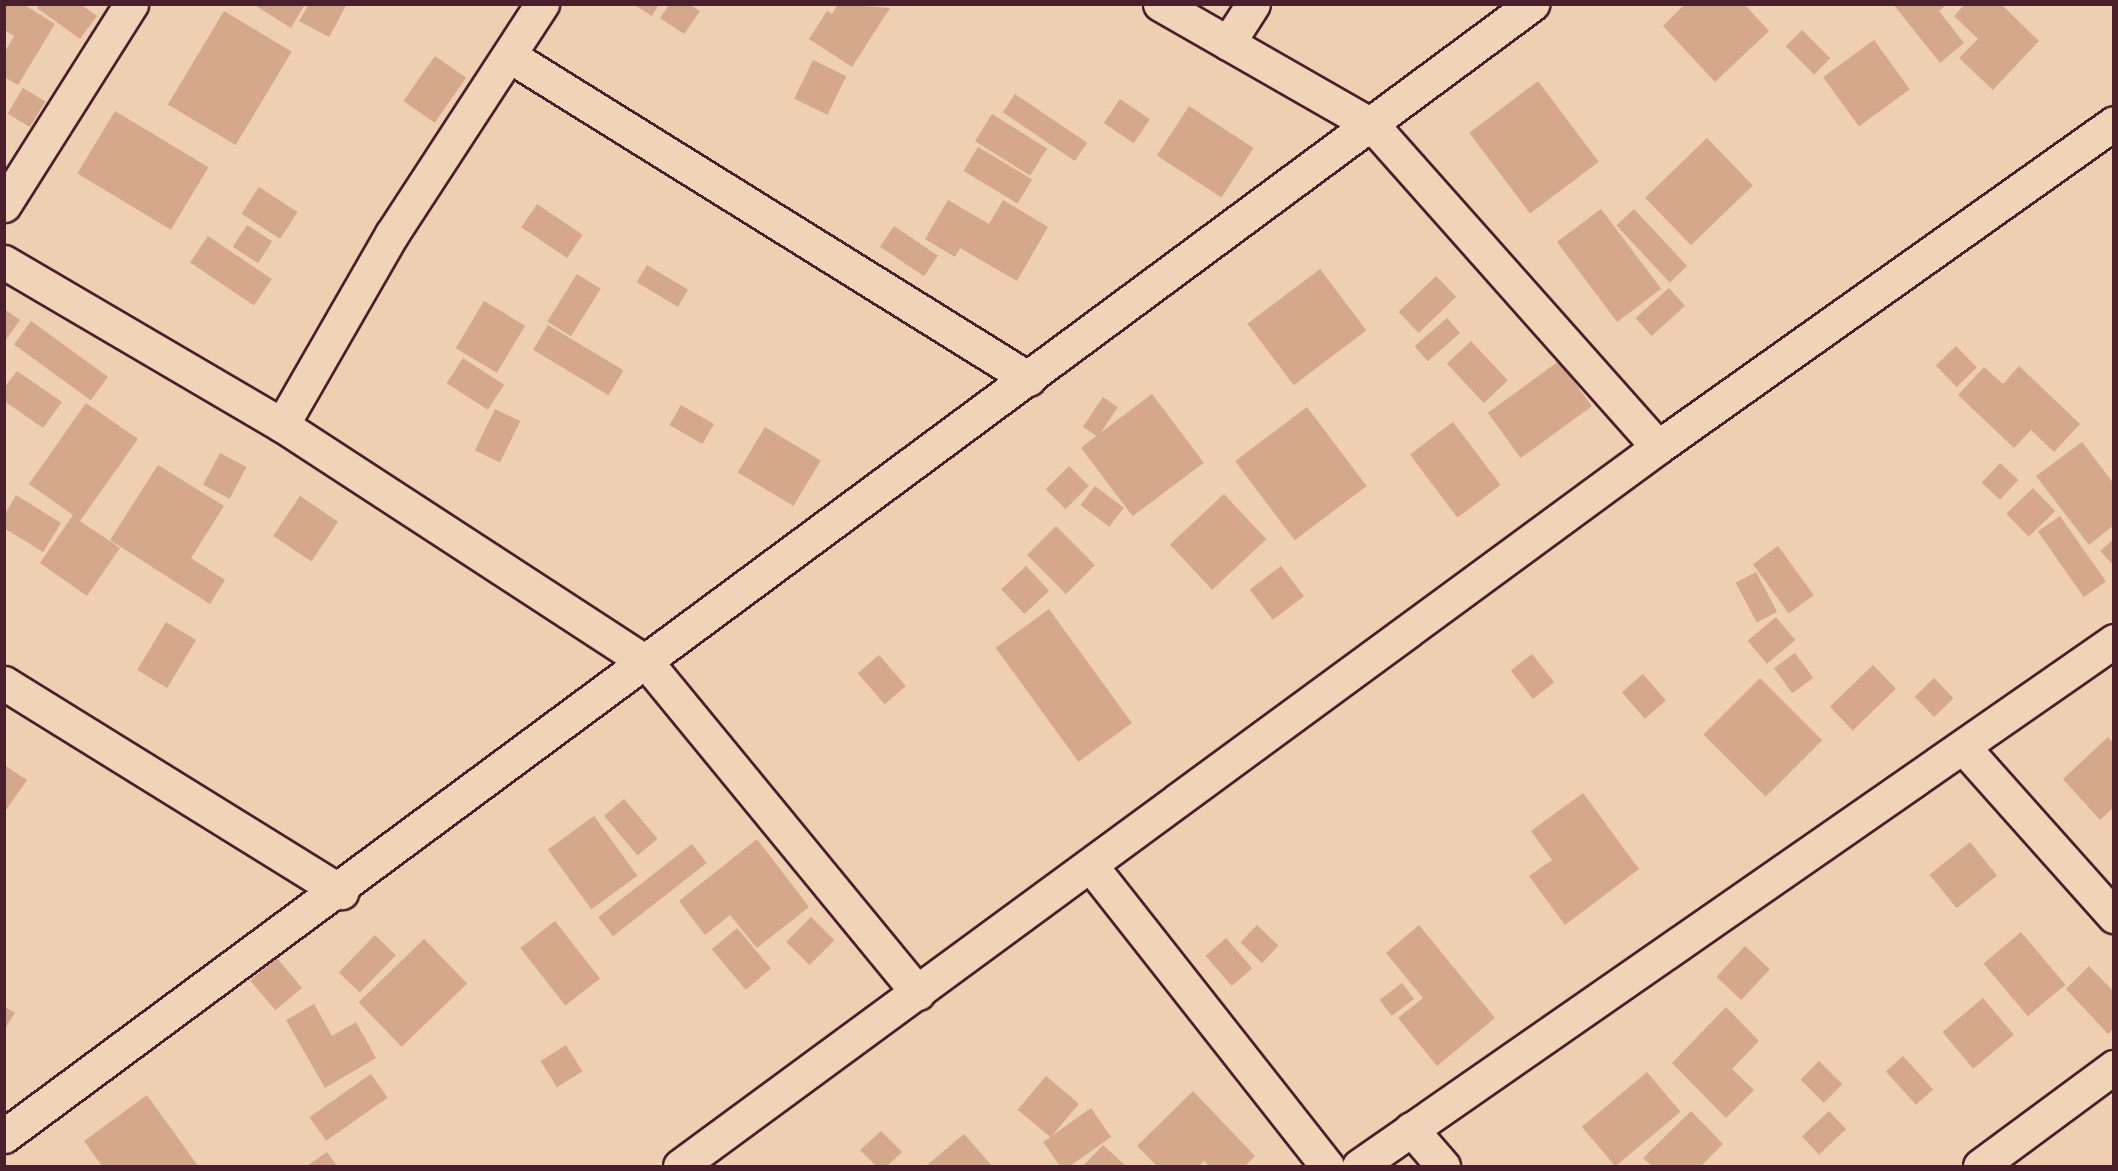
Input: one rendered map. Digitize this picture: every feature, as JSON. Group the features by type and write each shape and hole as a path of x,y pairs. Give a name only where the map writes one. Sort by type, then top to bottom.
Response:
{"street":[{"path":"4,205 131,4"},
{"path":"282,425 392,234 542,4"},
{"path":"1160,4 1373,126 1658,447"},
{"path":"1228,43 1253,4"},
{"path":"4,1136 341,892 1029,379 1373,126 1532,4"},
{"path":"510,56 1029,379"},
{"path":"680,1167 1658,447 2114,123"},
{"path":"4,262 282,425 647,663 918,993"},
{"path":"1359,1167 1965,749 2114,641"},
{"path":"4,683 341,892"},
{"path":"1965,749 2114,916"},
{"path":"1091,866 1327,1167"},
{"path":"2001,1161 2114,1067"},
{"path":"1411,1129 1443,1167"}],"building":[{"path":"4,4 23,4 55,24 18,85 4,77 4,53 14,36 4,30"},
{"path":"40,4 80,4 97,16 80,39 37,8"},
{"path":"253,4 305,4 291,28"},
{"path":"309,4 347,4 329,37 299,21"},
{"path":"633,4 659,4 652,16"},
{"path":"838,4 890,8 852,67 809,39 827,11 832,14"},
{"path":"1685,4 1744,4 1769,31 1715,82 1663,26"},
{"path":"1893,4 1947,4 1939,11 1964,43 1940,63"},
{"path":"1965,4 2001,4 2039,41 1993,90 1959,58 1978,39 1954,16"},
{"path":"669,5 690,5 700,11 684,34 660,18"},
{"path":"224,11 292,52 236,145 168,104"},
{"path":"1802,30 1830,58 1814,75 1786,46"},
{"path":"1874,40 1910,89 1859,126 1823,77"},
{"path":"435,56 466,78 435,123 403,101"},
{"path":"813,60 846,76 827,115 794,99"},
{"path":"1538,81 1599,162 1530,213 1469,133"},
{"path":"23,88 45,101 30,127 8,114"},
{"path":"1015,94 1087,143 1075,161 1003,112"},
{"path":"1120,99 1150,119 1134,143 1104,123"},
{"path":"1189,106 1254,148 1221,197 1157,155"},
{"path":"115,111 208,167 171,230 77,174"},
{"path":"992,114 1047,148 1030,176 975,141"},
{"path":"1707,138 1753,185 1691,245 1645,198"},
{"path":"978,147 1032,179 1018,203 964,171"},
{"path":"259,187 298,212 280,239 242,214"},
{"path":"948,200 989,224 1003,200 1048,227 1017,281 960,248 955,257 925,239"},
{"path":"537,204 583,235 567,258 521,227"},
{"path":"1601,209 1661,289 1617,322 1557,242"},
{"path":"1634,209 1687,266 1670,282 1616,225"},
{"path":"247,225 272,241 258,263 233,247"},
{"path":"894,226 938,256 924,276 880,247"},
{"path":"208,236 272,279 254,306 190,263"},
{"path":"647,265 688,290 678,307 637,282"},
{"path":"1320,269 1366,330 1294,385 1247,324"},
{"path":"577,274 601,289 571,336 547,321"},
{"path":"1436,276 1456,297 1419,333 1399,312"},
{"path":"1669,288 1685,306 1652,336 1636,318"},
{"path":"484,301 525,326 497,373 456,348"},
{"path":"4,309 20,320 4,342"},
{"path":"1447,318 1460,333 1428,361 1415,346"},
{"path":"31,321 108,377 91,400 14,344"},
{"path":"548,325 623,370 608,395 533,350"},
{"path":"1471,341 1508,380 1484,403 1447,364"},
{"path":"1956,346 1977,368 1957,387 1936,365"},
{"path":"463,358 504,385 488,410 447,383"},
{"path":"1559,361 1592,406 1521,458 1488,413"},
{"path":"2019,366 2080,424 2054,452 2031,430 2014,448 1958,395 1984,367 2003,384"},
{"path":"17,371 62,402 43,428 4,401 4,388"},
{"path":"1152,394 1204,463 1133,516 1081,448"},
{"path":"1103,397 1118,407 1098,437 1083,427"},
{"path":"86,403 138,439 80,521 120,548 87,596 40,563 73,515 29,484"},
{"path":"681,405 714,424 702,444 670,425"},
{"path":"1307,407 1367,486 1295,540 1235,461"},
{"path":"495,409 520,421 500,463 475,450"},
{"path":"1453,422 1501,485 1457,518 1410,454"},
{"path":"765,427 821,460 793,506 738,472"},
{"path":"2082,442 2114,484 2114,525 2089,545 2036,476"},
{"path":"220,453 246,467 230,499 203,485"},
{"path":"2000,463 2018,480 2000,500 1982,483"},
{"path":"158,465 224,506 191,558 225,580 210,604 110,540"},
{"path":"1069,466 1089,486 1065,509 1046,489"},
{"path":"1095,486 1124,508 1109,527 1081,505"},
{"path":"2033,488 2055,511 2029,537 2006,514"},
{"path":"1224,494 1266,539 1212,590 1170,544"},
{"path":"16,495 61,523 43,552 4,528 4,516"},
{"path":"300,496 338,522 311,562 273,536"},
{"path":"2060,516 2106,582 2084,597 2038,531"},
{"path":"1056,526 1095,565 1066,594 1027,555"},
{"path":"2114,539 2114,566 2100,551"},
{"path":"1778,546 1814,595 1789,614 1753,564"},
{"path":"1026,566 1049,591 1024,614 1001,589"},
{"path":"1281,566 1304,596 1273,620 1250,589"},
{"path":"1756,572 1777,612 1757,623 1736,583"},
{"path":"1049,609 1132,723 1078,762 996,648"},
{"path":"1776,617 1795,640 1767,664 1748,641"},
{"path":"166,622 196,640 167,688 137,670"},
{"path":"1795,653 1813,678 1792,693 1774,668"},
{"path":"1532,654 1554,682 1533,699 1511,671"},
{"path":"879,655 906,686 885,704 858,673"},
{"path":"1873,665 1896,689 1853,730 1830,707"},
{"path":"1643,674 1666,700 1645,719 1622,692"},
{"path":"1760,678 1822,740 1766,797 1703,735"},
{"path":"1934,678 1953,698 1934,717 1915,697"},
{"path":"2108,737 2114,744 2114,807 2100,820 2063,779"},
{"path":"4,765 27,780 4,813"},
{"path":"1583,793 1639,869 1565,925 1529,876 1552,860 1531,831"},
{"path":"624,799 657,839 638,856 604,816"},
{"path":"594,816 637,876 591,909 548,850"},
{"path":"757,839 809,907 757,948 730,915 705,935 679,901"},
{"path":"1970,842 1997,875 1957,908 1930,875"},
{"path":"692,844 707,863 613,936 598,917"},
{"path":"811,917 834,940 810,965 786,942"},
{"path":"555,921 600,979 565,1006 520,948"},
{"path":"1257,925 1279,946 1262,963 1240,942"},
{"path":"1419,925 1495,1018 1437,1066 1398,1018 1423,998 1386,953"},
{"path":"737,928 771,969 746,990 712,949"},
{"path":"2021,932 2065,985 2028,1016 1983,963"},
{"path":"375,935 396,955 360,993 339,972"},
{"path":"1226,938 1252,968 1232,986 1206,956"},
{"path":"424,939 467,984 402,1047 359,1002"},
{"path":"1745,946 1770,969 1741,1000 1716,977"},
{"path":"277,958 302,988 275,1010 250,980"},
{"path":"2089,966 2114,992 2114,1028 2108,1034 2066,989"},
{"path":"1402,983 1414,999 1392,1016 1380,1000"},
{"path":"1983,998 2014,1035 1973,1069 1942,1032"},
{"path":"314,1004 332,1036 356,1022 376,1058 325,1088 286,1020"},
{"path":"4,1006 15,1013 4,1030"},
{"path":"1726,1007 1759,1041 1732,1069 1754,1090 1726,1118 1672,1063"},
{"path":"566,1045 582,1071 557,1087 541,1061"},
{"path":"1903,1056 1933,1089 1916,1105 1886,1071"},
{"path":"1819,1061 1842,1084 1824,1103 1801,1079"},
{"path":"1647,1072 1680,1112 1616,1166 1582,1127"},
{"path":"371,1074 388,1098 326,1141 310,1117"},
{"path":"1046,1076 1079,1104 1051,1137 1018,1110"},
{"path":"1193,1091 1255,1156 1245,1166 1209,1166 1204,1161 1199,1166 1157,1166 1137,1146"},
{"path":"147,1095 198,1166 102,1166 84,1141"},
{"path":"1091,1108 1111,1137 1070,1166 1060,1166 1043,1142"},
{"path":"1691,1111 1723,1144 1701,1166 1652,1166 1643,1158"},
{"path":"1829,1111 1846,1129 1819,1155 1802,1136"},
{"path":"881,1131 902,1152 887,1166 876,1166 860,1150"},
{"path":"964,1134 992,1166 926,1166"},
{"path":"1103,1145 1126,1166 1083,1166"},
{"path":"327,1152 337,1166 307,1166"}]}
